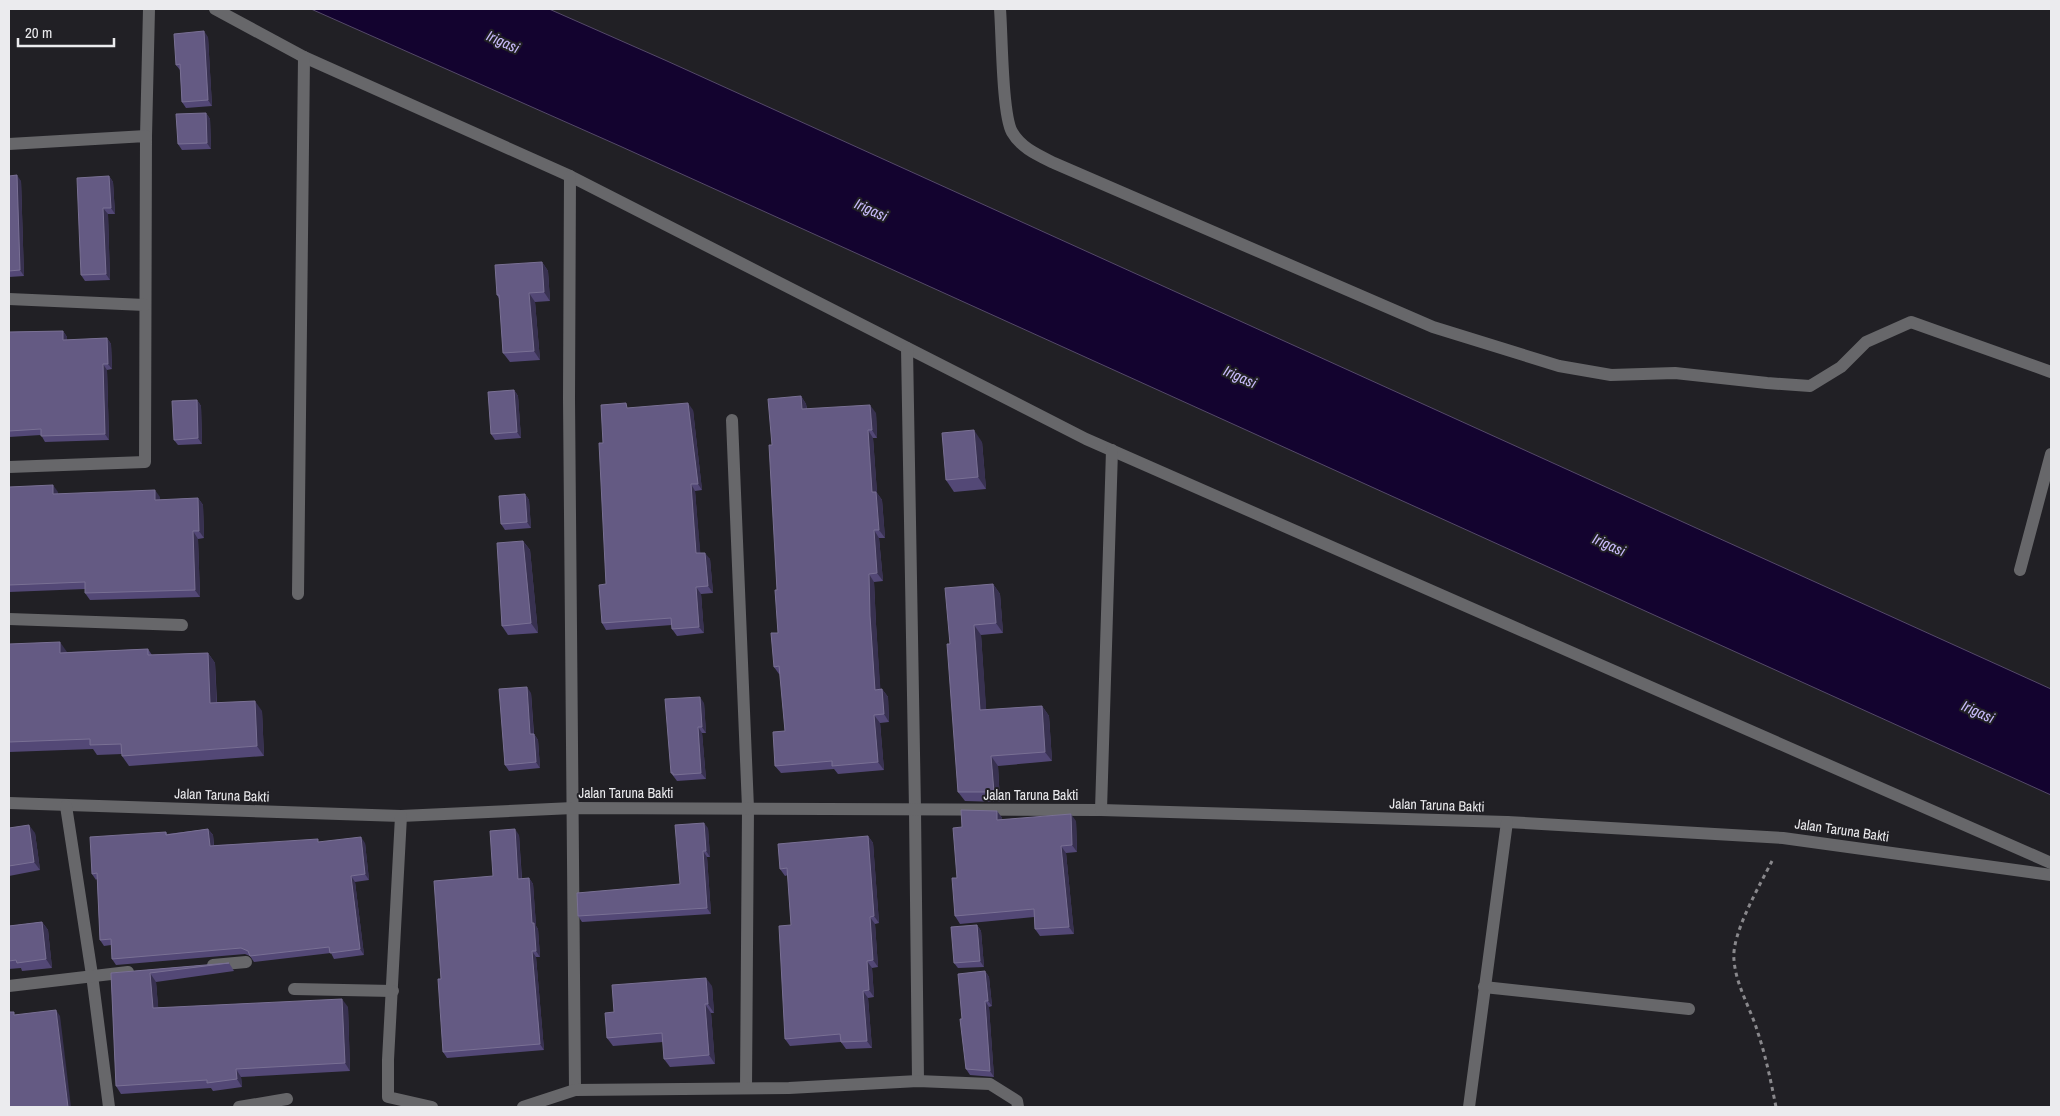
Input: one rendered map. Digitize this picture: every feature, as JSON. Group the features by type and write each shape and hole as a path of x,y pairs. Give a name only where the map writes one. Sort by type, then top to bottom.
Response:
{"street":[{"path":"9,467 145,462 146,136 149,9"},
{"path":"215,9 304,57 570,176 1077,434 2051,863"},
{"path":"1000,9 1006,105 1011,131 1023,146 1054,163 1433,327 1559,366 1611,375 1674,372 1810,386 1841,367 1866,342 1911,322 2051,372"},
{"path":"298,594 304,57"},
{"path":"9,144 146,136"},
{"path":"570,176 569,399 575,1090"},
{"path":"9,299 145,304"},
{"path":"907,348 916,810 918,1081"},
{"path":"732,420 748,808 746,1088"},
{"path":"1101,810 1112,450"},
{"path":"2020,570 2051,454"},
{"path":"9,619 182,625"},
{"name":"Jalan Taruna Bakti","path":"9,804 401,816 573,808 748,808 1101,810 1507,822 1783,838 2051,875"},
{"path":"66,806 92,975 109,1107"},
{"path":"401,816 388,1097 432,1107"},
{"path":"1469,1107 1507,822"},
{"path":"198,966 246,962"},
{"path":"9,986 140,971"},
{"path":"1484,987 1688,1009"},
{"path":"294,989 392,991"},
{"path":"523,1107 575,1090 789,1088 918,1081 990,1084 1017,1100 1018,1107"},
{"path":"239,1107 287,1099"}],"path":[{"path":"1776,1107 1758,1031 1739,984 1733,959 1737,938 1748,908 1783,838"}],"water":[{"name":"Irigasi","path":"311,9 549,9 667,61 2051,689 2051,795 622,147"}],"building":[{"path":"204,31 208,100 182,102 180,64 176,65 174,34"},
{"path":"206,113 207,143 178,144 176,114"},
{"path":"17,175 20,270 9,271 9,176"},
{"path":"109,176 111,208 103,208 106,274 81,275 77,178"},
{"path":"542,262 544,292 529,293 534,351 503,353 495,265"},
{"path":"63,331 63,340 107,338 108,364 103,364 105,434 41,436 41,429 9,431 9,332"},
{"path":"514,390 517,432 491,434 488,392"},
{"path":"801,396 802,409 870,405 872,430 868,430 872,492 876,492 879,530 874,530 877,573 869,574 870,616 875,690 882,689 884,714 874,715 878,762 832,766 832,761 775,766 773,732 785,731 779,666 774,667 771,633 778,633 769,445 772,445 768,399"},
{"path":"197,400 198,438 174,440 172,401"},
{"path":"626,403 627,408 688,403 698,484 691,484 696,553 705,553 708,586 696,587 699,627 672,629 671,618 602,623 599,585 606,584 599,443 603,443 601,405"},
{"path":"974,430 978,477 946,480 942,433"},
{"path":"53,485 53,494 155,490 155,500 198,498 199,531 193,531 195,590 85,593 85,582 9,585 9,487"},
{"path":"525,494 527,522 501,524 499,496"},
{"path":"523,541 531,623 502,626 497,543"},
{"path":"993,584 996,623 974,625 980,710 1042,706 1045,752 991,756 994,792 958,792 947,644 950,644 945,588"},
{"path":"60,642 60,653 148,649 148,655 208,653 210,703 255,701 257,746 122,756 121,744 90,745 90,739 9,742 9,644"},
{"path":"527,687 530,734 534,734 536,762 505,765 499,689"},
{"path":"700,697 702,727 698,727 701,773 673,775 671,773 665,699"},
{"path":"961,810 997,811 997,820 1071,814 1072,845 1061,846 1069,927 1035,929 1034,909 955,916 952,878 957,878 953,828 962,827"},
{"path":"704,823 706,851 703,851 707,908 578,916 577,893 680,884 675,825"},
{"path":"29,825 34,862 9,866 9,828"},
{"path":"208,829 210,846 318,839 318,842 361,837 365,874 351,876 360,949 330,953 329,947 250,956 248,951 241,948 112,959 111,939 100,940 97,873 92,874 90,837 166,832 166,835"},
{"path":"515,829 518,879 529,878 536,951 532,951 540,1044 443,1052 438,979 441,979 434,881 493,876 490,831"},
{"path":"868,836 874,916 870,917 873,960 867,961 869,990 863,991 867,1041 841,1042 840,1034 785,1039 779,926 791,925 787,868 780,869 778,844"},
{"path":"42,922 46,959 17,963 16,960 9,961 9,926"},
{"path":"977,925 980,961 954,963 951,927"},
{"path":"229,963 150,973 153,1008 342,999 345,1063 236,1069 237,1079 207,1083 207,1080 116,1086 111,973"},
{"path":"985,971 990,1071 966,1069 960,1019 962,1019 958,974"},
{"path":"706,978 708,1004 705,1004 709,1055 664,1059 662,1033 607,1038 605,1013 614,1012 612,985"},
{"path":"56,1010 68,1107 9,1107 9,1012 14,1012 14,1015"}]}
